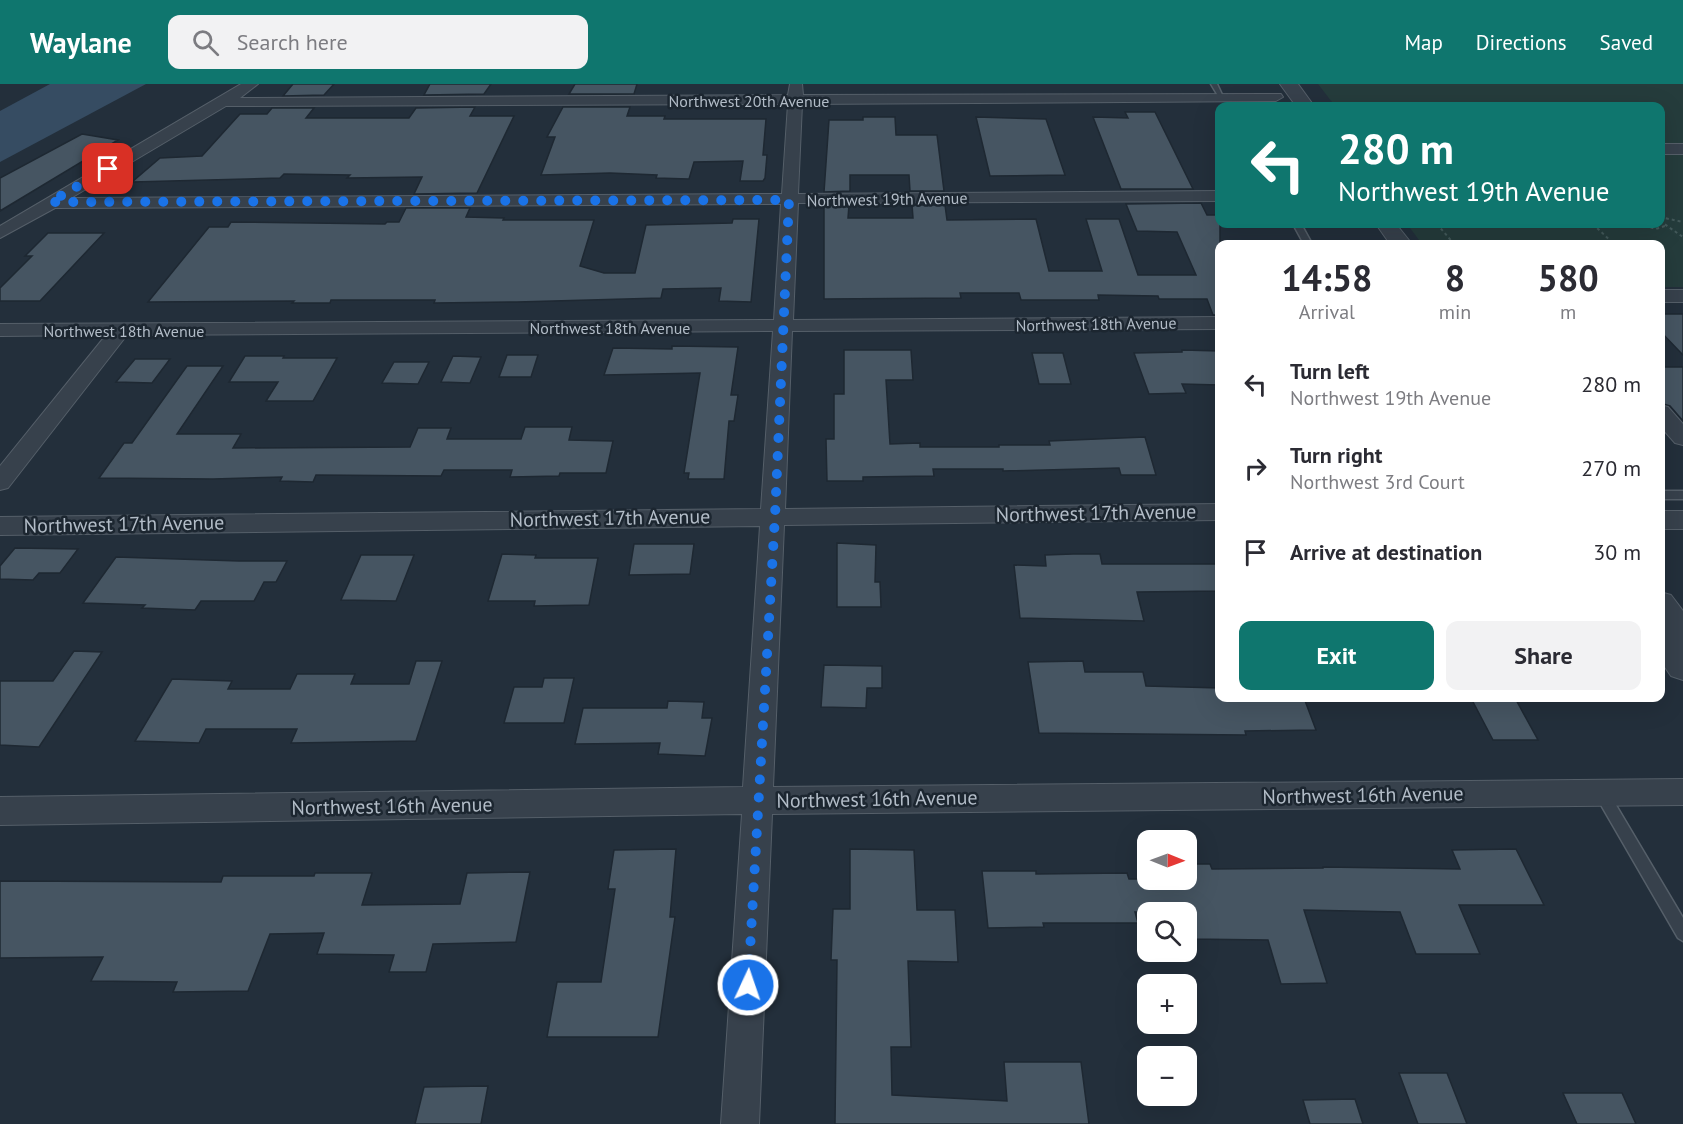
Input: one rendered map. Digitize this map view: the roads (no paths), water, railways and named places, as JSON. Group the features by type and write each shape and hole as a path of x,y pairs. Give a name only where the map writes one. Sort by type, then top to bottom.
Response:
{"street":[{"path":"0,232 250,84"},
{"path":"1289,84 1302,102"},
{"path":"740,1124 775,516 796,93"},
{"name":"Northwest 20th Avenue","path":"223,102 796,93 1222,98 1275,96"},
{"path":"1665,149 1683,149"},
{"name":"Northwest 19th Avenue","path":"50,202 1215,196"},
{"path":"1665,296 1683,296"},
{"name":"Northwest 18th Avenue","path":"0,330 1215,323"},
{"path":"0,482 120,331"},
{"path":"1665,418 1683,438"},
{"name":"Northwest 17th Avenue","path":"0,526 1215,512"},
{"path":"1665,520 1683,520"},
{"path":"1665,611 1683,636"},
{"path":"1665,641 1683,666"},
{"name":"Northwest 16th Avenue","path":"0,811 1683,792"}],"lane":[{"path":"1214,84 1222,98"},
{"path":"1665,495 1683,495"},
{"path":"1602,793 1683,933"}],"water":[{"path":"50,84 146,84 0,162 0,111"}]}
